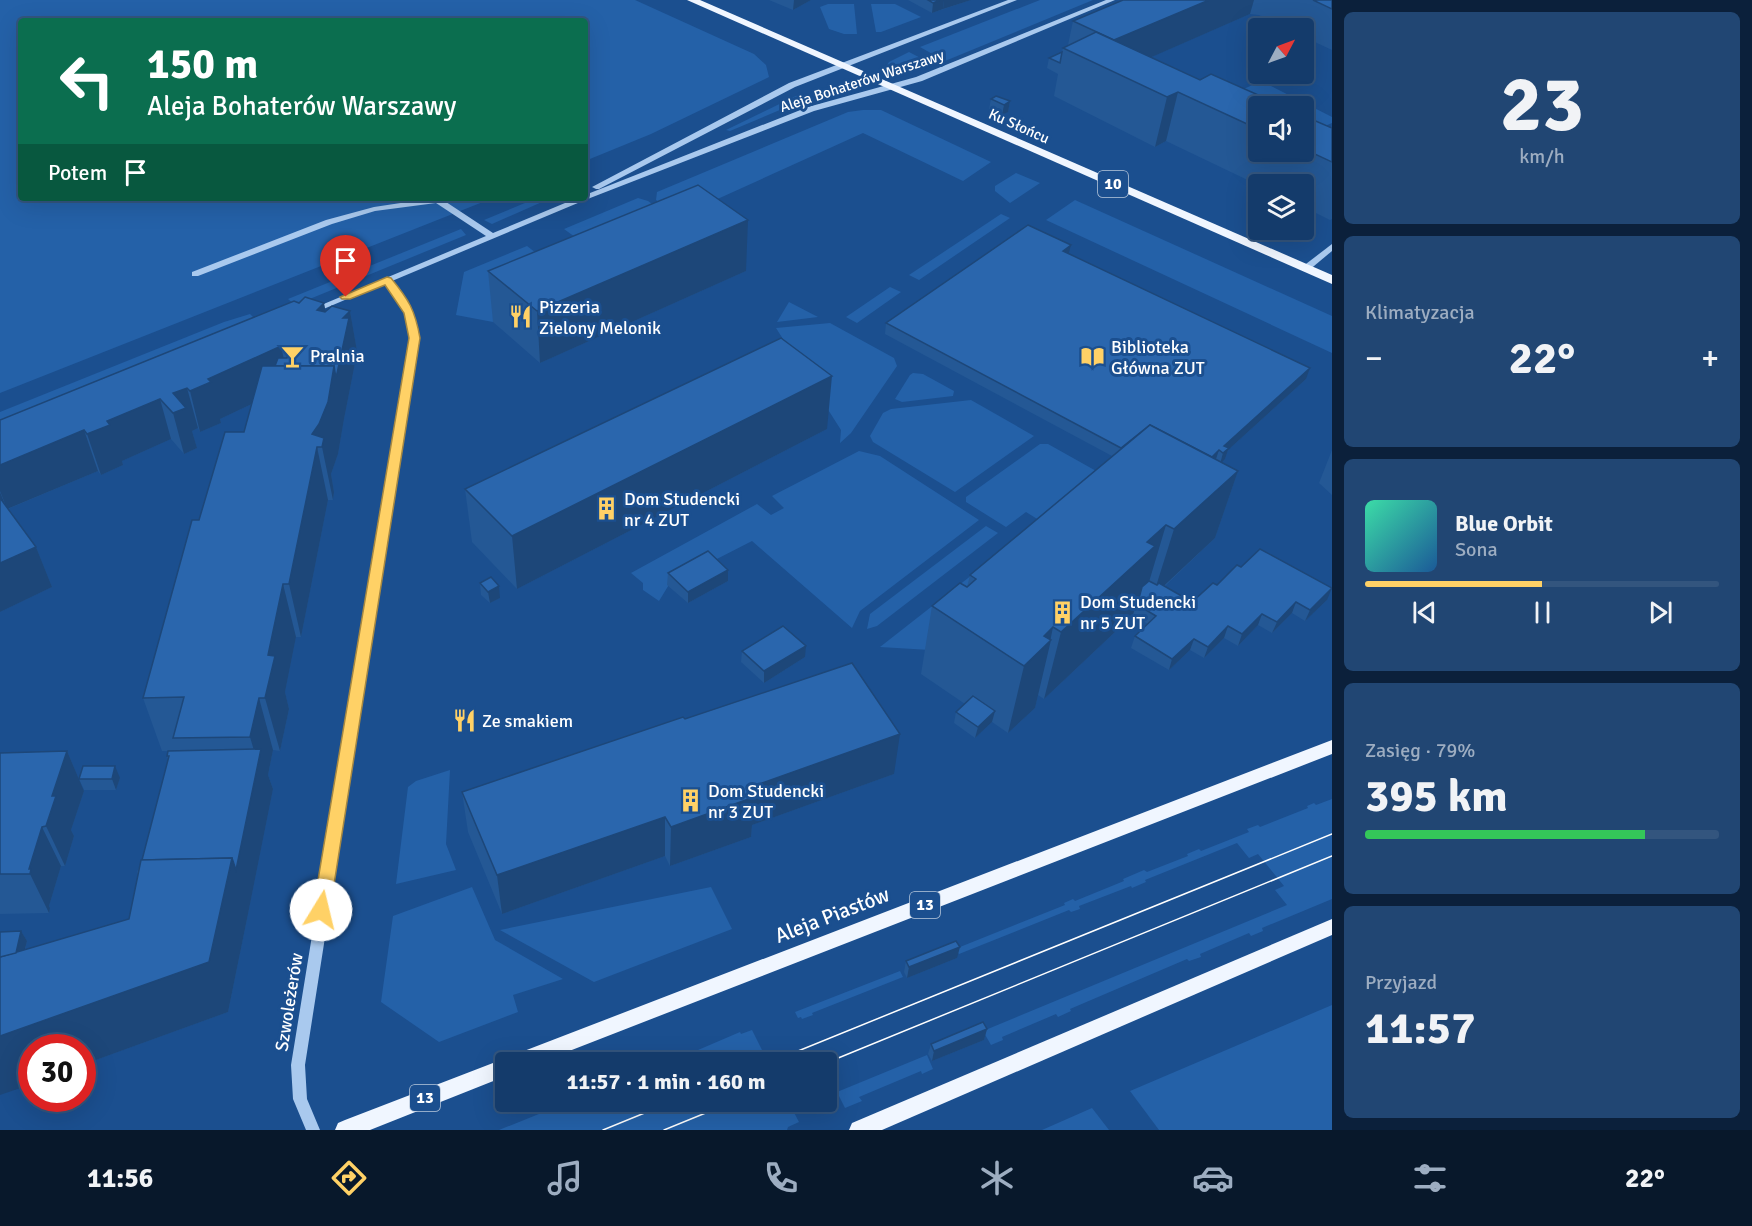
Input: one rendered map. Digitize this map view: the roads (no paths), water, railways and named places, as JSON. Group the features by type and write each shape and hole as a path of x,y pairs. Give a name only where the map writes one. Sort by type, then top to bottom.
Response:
{"main road":[{"name":"Ku Słońcu","path":"692,0 1331,279"},
{"name":"Aleja Piastów","path":"544,1052 1332,747"},
{"path":"859,1130 1332,927"},
{"name":"13","path":"345,1130 495,1071"}],"street":[{"name":"Aleja Bohaterów Warszawy","path":"588,190 792,85 1014,0"},
{"name":"Aleja Bohaterów Warszawy","path":"588,197 811,109 927,76 1112,0"},
{"path":"195,274 329,222 374,208 426,201"},
{"path":"439,201 492,236"},
{"name":"Aleja Bohaterów Warszawy","path":"543,214 568,201"},
{"name":"Aleja Bohaterów Warszawy","path":"304,313 577,201"},
{"path":"1305,269 1332,247"},
{"name":"Szwoleżerów","path":"313,1130 300,1099 298,1065 414,338 410,313 404,301 387,280"}],"tram line":[{"path":"796,1052 1332,834"},
{"path":"837,1058 1332,856"},
{"path":"603,1130 647,1112"},
{"path":"664,1130 708,1112"}],"place":[{"name":"Pizzeria Zielony Melonik","path":"521,317"},
{"name":"Pralnia","path":"292,356"},
{"name":"Biblioteka Główna ZUT","path":"1093,357"},
{"name":"Dom Studencki nr 4 ZUT","path":"606,509"},
{"name":"Dom Studencki nr 5 ZUT","path":"1062,612"},
{"name":"Ze smakiem","path":"464,721"},
{"name":"Dom Studencki nr 3 ZUT","path":"690,801"}]}
